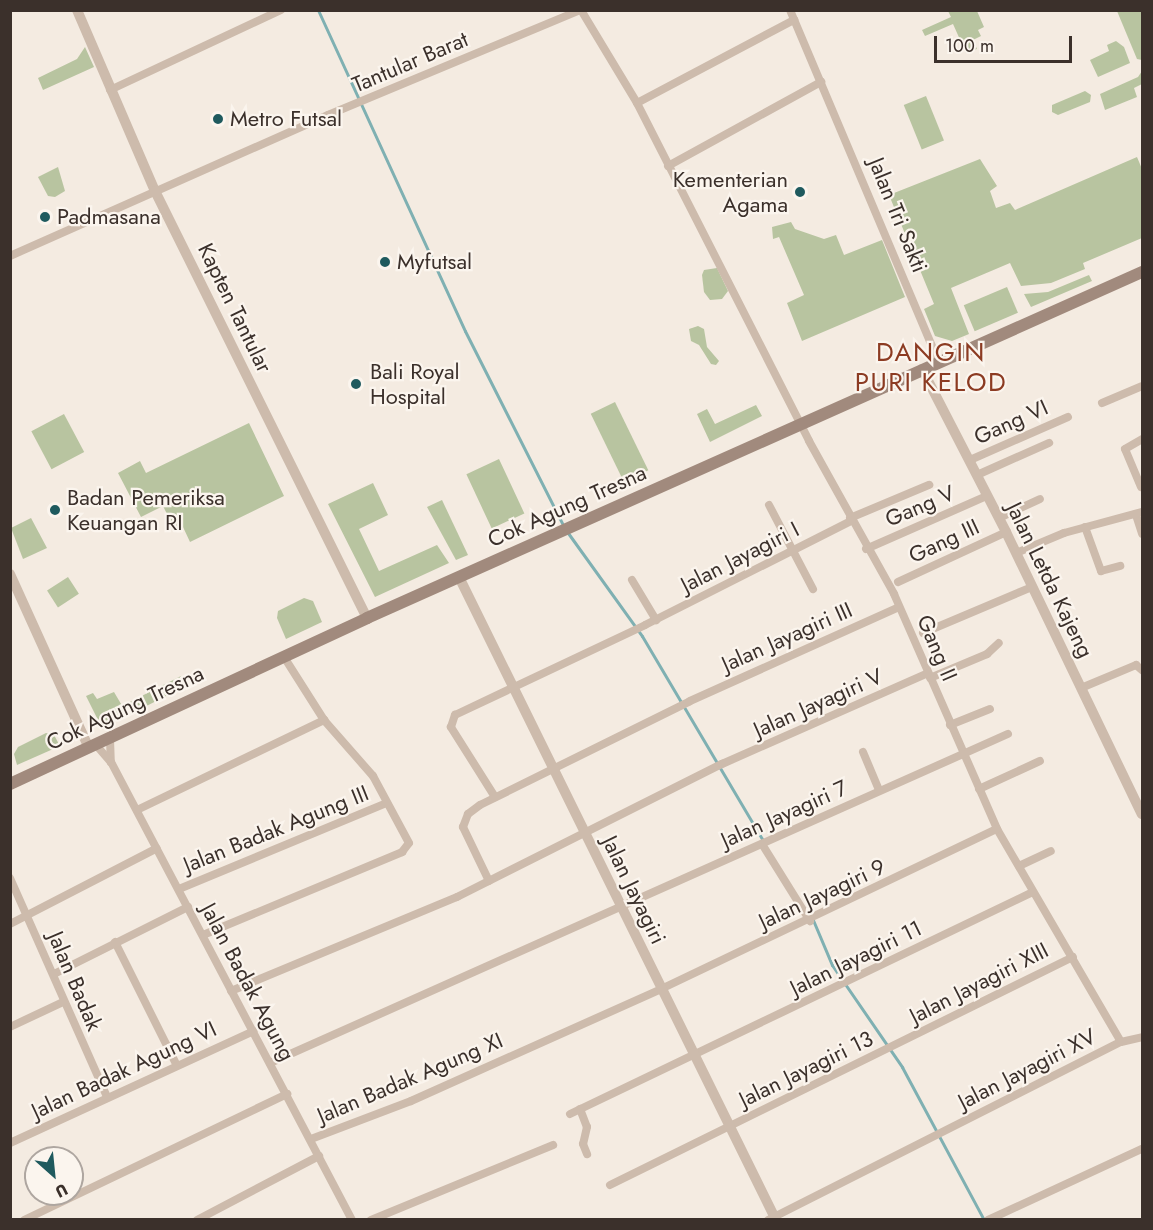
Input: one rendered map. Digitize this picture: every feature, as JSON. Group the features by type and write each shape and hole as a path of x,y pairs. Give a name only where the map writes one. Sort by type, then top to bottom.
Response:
{"main road":[{"name":"Cok Agung Tresna","path":"10,784 367,618 1143,272"}],"street":[{"name":"Kapten Tantular","path":"77,10 114,88 155,191 367,618"},
{"path":"114,88 281,10"},
{"name":"Tantular Barat","path":"10,256 362,101 581,10"},
{"name":"Gang II","path":"581,10 637,103 800,423 899,607 997,829 1033,891"},
{"name":"Jalan Tri Sakti","path":"790,10 939,362"},
{"path":"637,103 794,20"},
{"path":"668,166 821,82"},
{"name":"Jalan Letda Kajeng","path":"922,369 1006,532 1142,811"},
{"path":"1102,403 1143,386"},
{"name":"Gang VI","path":"970,460 1068,417"},
{"path":"1141,487 1125,449 1143,439"},
{"path":"977,475 1049,443"},
{"name":"Jalan Jayagiri I","path":"495,797 450,722 454,715 626,635 794,551 850,519 930,485"},
{"name":"Gang V","path":"866,549 987,496"},
{"path":"999,518 1040,499"},
{"path":"769,506 813,590"},
{"path":"1016,553 1085,528 1139,513 1143,534"},
{"path":"1085,528 1101,571 1120,566"},
{"name":"Gang III","path":"898,582 1006,532"},
{"path":"10,574 92,747"},
{"name":"Jalan Jayagiri","path":"459,577 773,1218"},
{"path":"632,579 656,620"},
{"path":"923,633 1032,586"},
{"name":"Jalan Jayagiri III","path":"489,881 465,833 464,820 495,797 690,701 899,607"},
{"name":"Jalan Jayagiri V","path":"231,991 457,897 583,831 722,764 929,676 987,654 999,643"},
{"path":"203,935 402,852 409,843 373,776 324,720 284,657"},
{"path":"1081,688 1136,665 1143,670"},
{"path":"950,725 990,709"},
{"path":"136,810 324,720"},
{"name":"Jalan Jayagiri 7","path":"270,1063 479,972 620,906 1008,734"},
{"name":"Jalan Badak Agung","path":"110,739 111,762"},
{"name":"Jalan Badak Agung","path":"92,747 111,762 311,1138 352,1220"},
{"path":"863,752 879,790"},
{"path":"979,789 1040,761"},
{"name":"Jalan Badak Agung III","path":"179,889 387,803"},
{"name":"Jalan Jayagiri 9","path":"522,1051 812,920 997,829"},
{"path":"762,843 812,920"},
{"path":"10,924 28,917 157,848"},
{"path":"1019,866 1051,851"},
{"name":"Jalan Badak","path":"10,878 107,1097"},
{"name":"Jalan Jayagiri XIII","path":"898,1044 1072,957 1033,891"},
{"name":"Jalan Jayagiri 11","path":"570,1114 1033,891"},
{"path":"54,974 188,907"},
{"path":"115,942 176,1064"},
{"path":"1072,957 1122,1042"},
{"path":"10,1026 63,1002"},
{"name":"Jalan Badak Agung VI","path":"10,1143 176,1064 253,1031"},
{"name":"Jalan Jayagiri XV","path":"773,1218 1122,1042 1142,1038"},
{"name":"Jalan Jayagiri 13","path":"610,1185 898,1044"},
{"name":"Jalan Badak Agung XI","path":"311,1138 411,1101 522,1051"},
{"path":"24,1220 287,1094"},
{"path":"580,1109 587,1127 583,1144 587,1155"},
{"path":"371,1220 553,1145"},
{"path":"991,1218 1143,1149"},
{"path":"197,1220 319,1156"}],"green space":[{"path":"948,11 977,11 984,27 978,30 981,36 973,40 977,49 966,53 953,24 925,36 922,30 951,17"},
{"path":"1117,11 1142,11 1142,60 1137,59"},
{"path":"1116,41 1124,47 1130,63 1098,77 1090,60 1109,51 1107,45"},
{"path":"85,47 94,67 43,90 38,78 77,59"},
{"path":"1142,71 1142,84 1134,88 1137,97 1105,110 1100,94 1138,77"},
{"path":"1085,91 1091,95 1090,102 1058,115 1052,112 1052,105"},
{"path":"926,96 944,141 922,149 904,105"},
{"path":"1137,157 1142,169 1142,238 1083,263 1085,269 1051,283 1021,286 1010,263 951,288 969,334 952,341 935,336 924,309 934,304 889,195 980,159 997,186 990,191 996,208 1010,203 1015,210"},
{"path":"58,167 65,191 55,197 48,196 38,177"},
{"path":"791,222 795,229 824,239 836,235 844,255 882,240 905,297 802,341 787,303 804,295 779,237 773,239 772,227"},
{"path":"717,268 728,291 722,299 710,300 704,292 702,275 704,270"},
{"path":"1089,275 1092,281 1031,307 1024,294 1048,292"},
{"path":"1007,287 1018,313 975,331 964,305"},
{"path":"698,326 704,329 707,347 719,361 716,365 711,364 699,345 691,341 689,329"},
{"path":"615,402 648,470 624,482 591,414"},
{"path":"756,405 762,416 710,442 697,414 707,409 715,424"},
{"path":"64,414 84,452 52,469 31,431"},
{"path":"249,423 284,496 190,542 183,527 175,530 163,506 141,517 118,473 140,461 146,473"},
{"path":"499,459 524,513 492,529 466,474"},
{"path":"373,483 388,515 359,529 379,571 437,545 449,563 375,597 328,504"},
{"path":"442,500 468,555 456,560 427,507"},
{"path":"31,518 47,548 23,559 11,528"},
{"path":"68,577 79,594 58,607 47,591"},
{"path":"304,598 313,601 322,622 286,639 277,618 278,611"},
{"path":"181,676 186,686 134,712 129,702"},
{"path":"114,692 127,714 101,726 86,696 93,693 97,699"},
{"path":"46,733 54,735 60,746 17,765 14,754 18,747"}],"waterway":[{"path":"318,10 465,331 564,527"},
{"path":"568,533 642,636 763,841"},
{"path":"813,920 832,965 902,1067 984,1220"}],"place":[{"name":"Metro Futsal","path":"218,119"},
{"name":"Kementerian Agama","path":"800,192"},
{"name":"Padmasana","path":"45,217"},
{"name":"Myfutsal","path":"385,262"},
{"name":"Bali Royal Hospital","path":"356,384"},
{"name":"Badan Pemeriksa Keuangan RI","path":"55,510"}],"district":[{"name":"DANGIN PURI KELOD","path":"931,368"}]}
